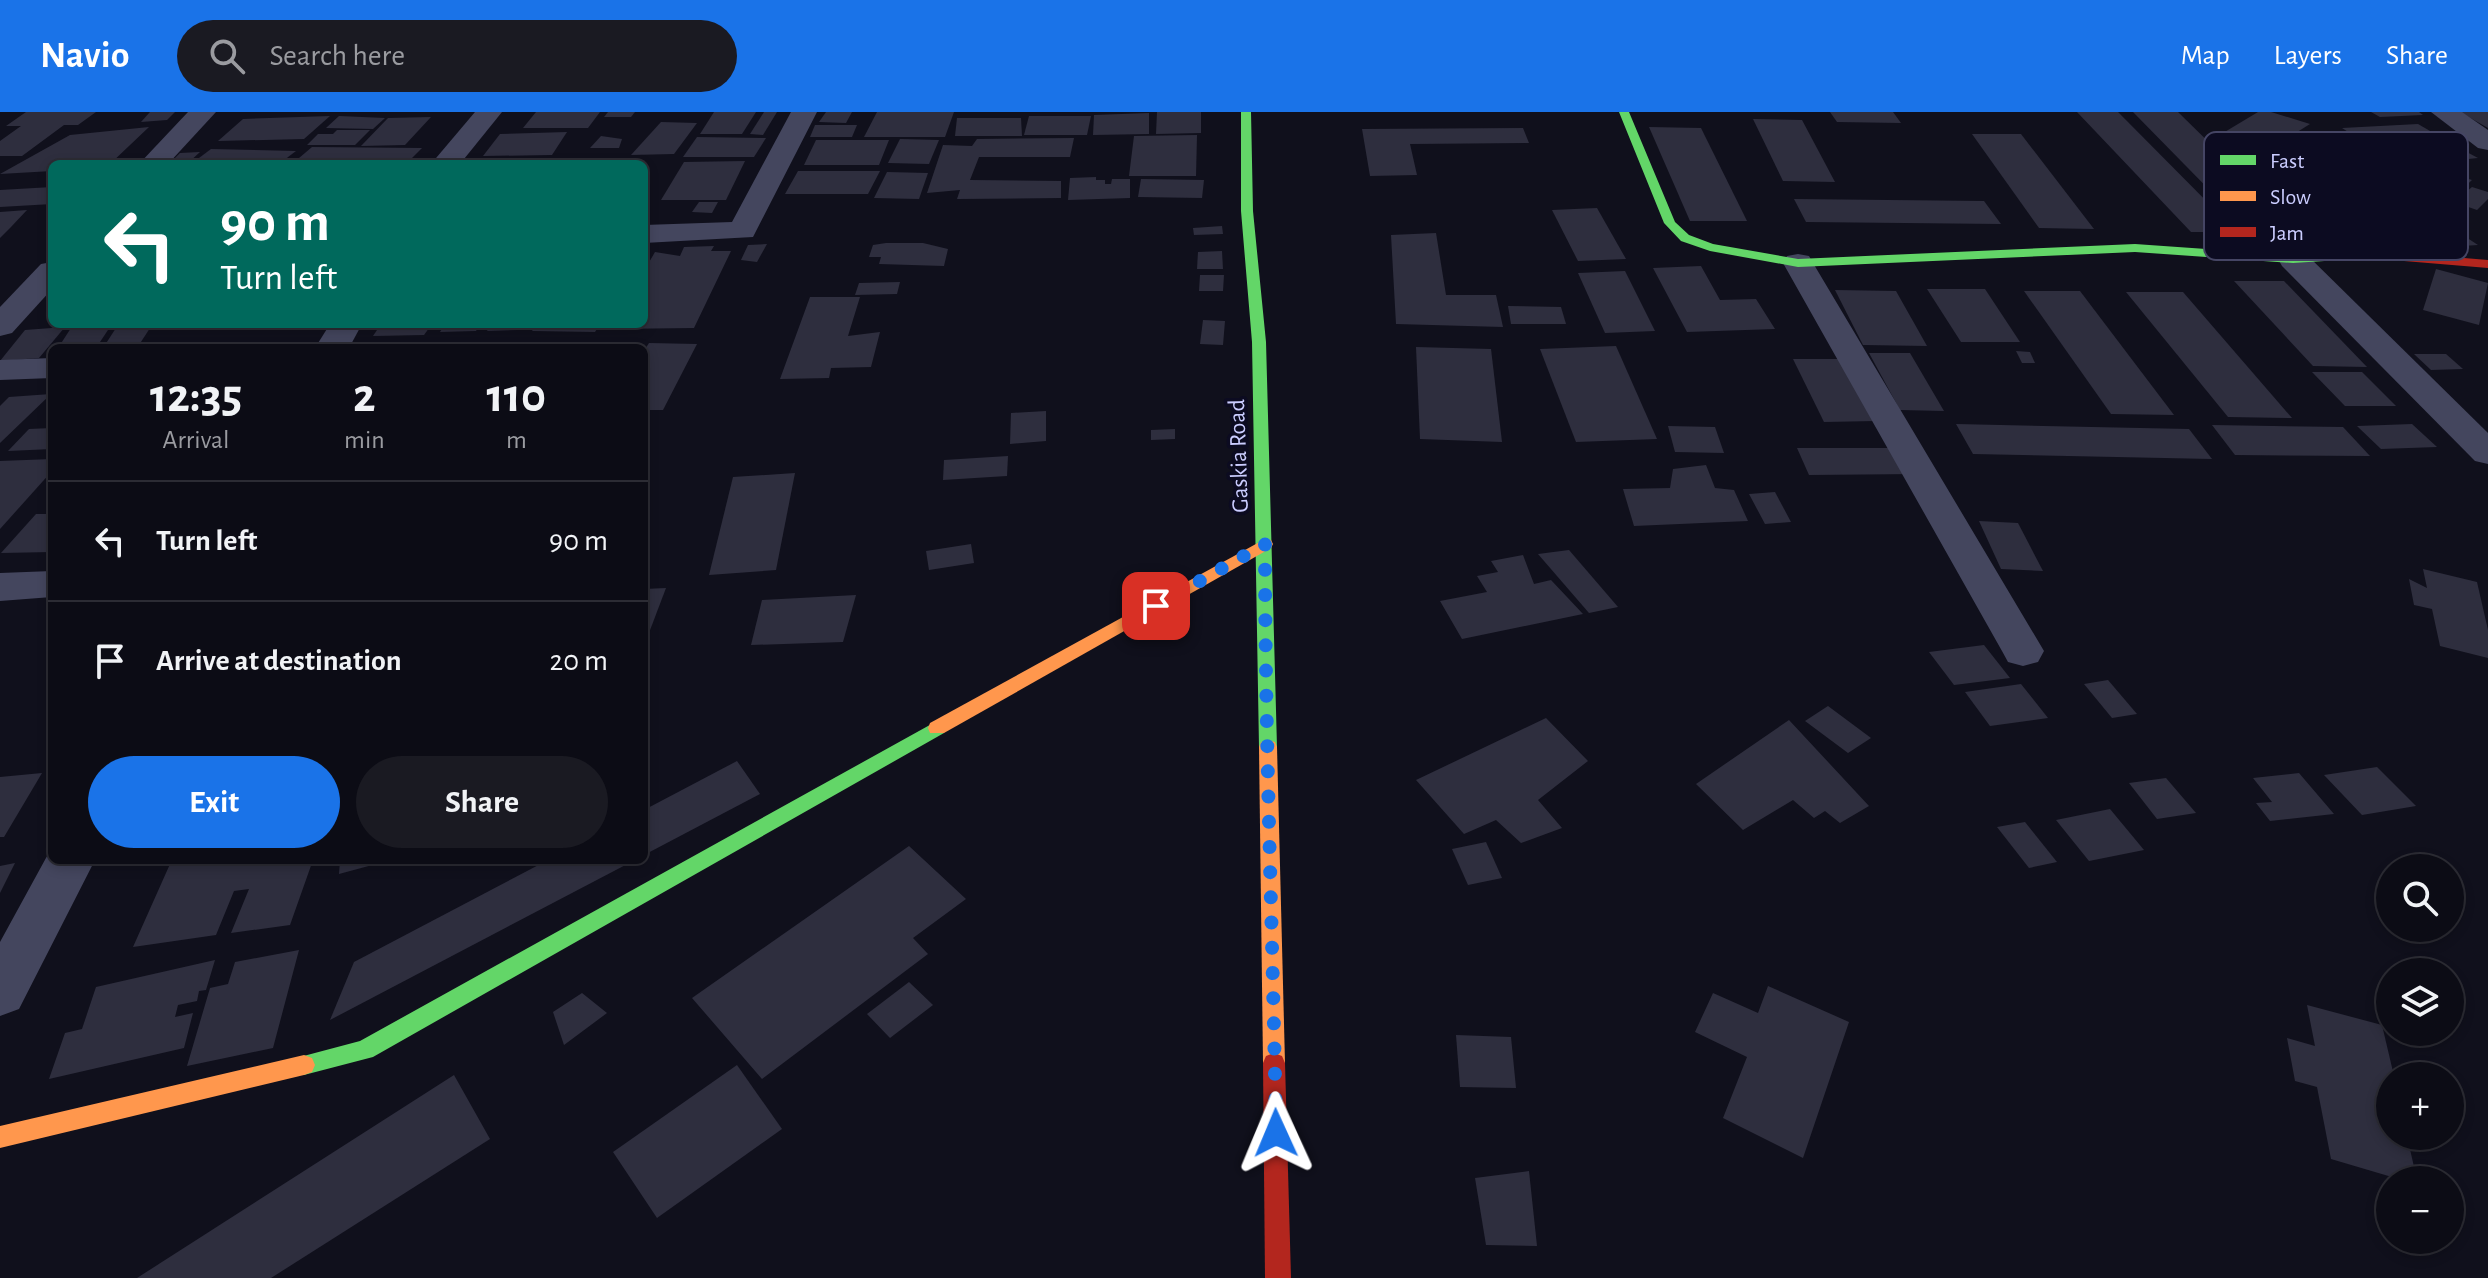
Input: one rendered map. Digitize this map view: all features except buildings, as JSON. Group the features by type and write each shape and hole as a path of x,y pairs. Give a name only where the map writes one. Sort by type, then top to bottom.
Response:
{"street":[{"path":"157,160 203,112"},
{"path":"448,160 489,112"},
{"path":"648,234 742,231 804,112"},
{"name":"Gaskia Road","path":"1246,112 1247,211 1259,342 1265,544 1278,1278"},
{"path":"1624,112 1670,223 1685,238 1710,247 1798,263 2135,248 2204,253"},
{"path":"2444,112 2488,142"},
{"path":"2294,260 2488,453"},
{"path":"2440,260 2488,264"},
{"path":"1798,263 2023,651"},
{"path":"0,326 48,275"},
{"path":"0,370 48,368"},
{"path":"0,1137 365,1050 1265,544"},
{"path":"0,587 48,584"},
{"path":"0,993 68,864"}],"traffic: fast":[{"path":"1246,112 1247,211 1259,342 1268,747"},
{"path":"1624,112 1670,223 1685,238 1710,247 1798,263 2135,248 2204,253"},
{"path":"304,1065 365,1050 937,728"}],"traffic: slow":[{"path":"937,728 1265,544"},
{"path":"1268,747 1274,1063"},
{"path":"0,1137 304,1065"}],"traffic: jam":[{"path":"2440,260 2488,264"},
{"path":"1274,1063 1278,1278"}],"route":[{"path":"1156,606 1265,544 1264,650 1270,770 1276,1133"}]}
